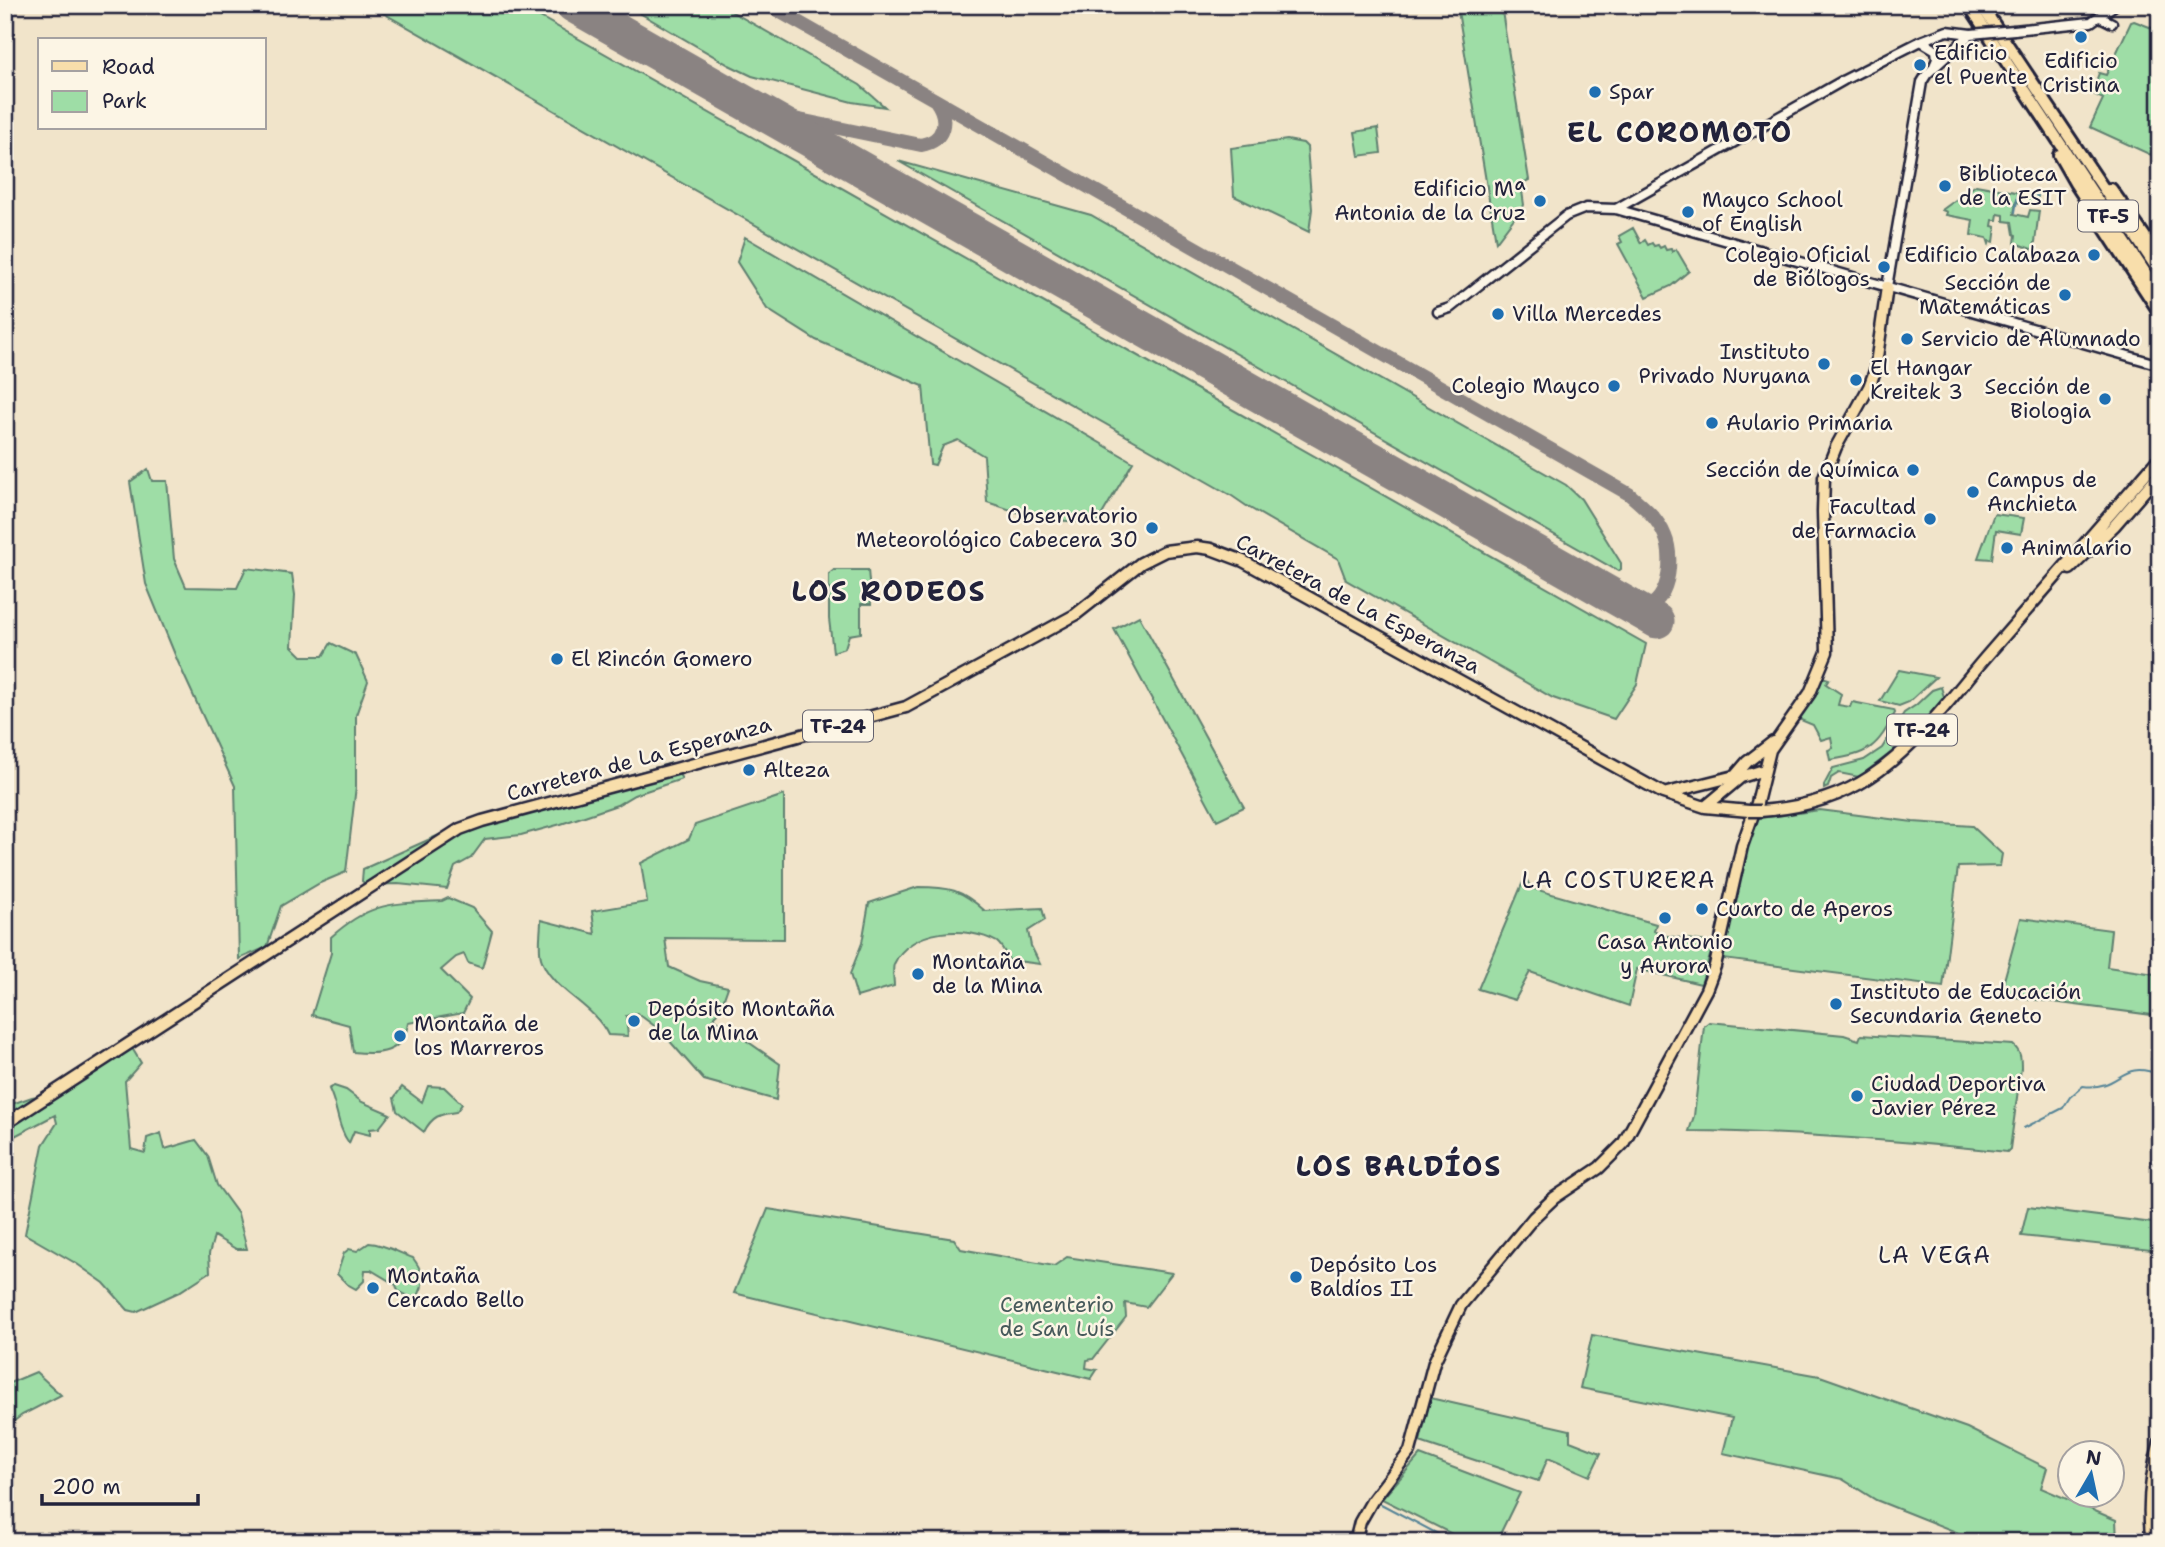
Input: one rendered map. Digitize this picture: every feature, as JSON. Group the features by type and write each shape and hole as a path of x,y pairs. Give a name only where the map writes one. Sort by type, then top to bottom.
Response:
{"highway":[{"name":"TF-5","path":"1969,5 2160,295"},
{"name":"TF-5","path":"1983,7 2160,274"},
{"path":"2055,138 2060,156 2075,183 2160,313"},
{"path":"2092,173 2100,175 2160,257"}],"main road":[{"path":"1355,1542 1360,1522 1372,1501 1409,1451 1434,1362 1461,1305 1534,1217 1554,1198 1599,1168 1629,1137 1706,990 1715,966 1742,846 1764,767 1776,740 1810,693 1827,652 1822,494 1824,477 1836,447 1875,371 1887,287"},
{"name":"Carretera de La Esperanza","path":"5,1124 460,829 906,707 1074,615 1141,563 1165,551 1181,548 1211,549 1244,561 1663,793 1700,806 1754,811 1785,809 1821,800 1856,785 1882,769 1919,733 2160,457"},
{"path":"2045,589 2056,583 2097,544 2160,473"},
{"path":"1663,793 1735,776 1749,760 1776,740"},
{"path":"1749,760 1755,758 1764,767"},
{"path":"1700,786 1694,796 1700,806 1747,774 1764,767"},
{"path":"1747,774 1760,786"},
{"path":"1726,790 1725,801 1734,810"},
{"path":"2152,1542 2151,1496 2160,1441"}],"street":[{"path":"1616,209 1844,80 1921,41 1947,31 1971,34 2091,22 2113,6"},
{"path":"2100,17 2112,23"},
{"path":"1957,31 1961,43"},
{"path":"1887,287 1920,86 1932,69 1971,34"},
{"path":"1932,69 1937,59 1936,35"},
{"path":"1921,41 1945,53 1952,51"},
{"path":"1438,312 1450,308 1566,216 1586,208 1616,209 2160,365"}],"green space":[{"path":"369,5 519,5 1646,644 1637,684 1614,719 1553,698 1346,580 1338,559 1232,496"},
{"path":"626,5 720,5 860,85 885,107 852,102 752,76"},
{"path":"1457,5 1501,5 1529,180 1521,184 1524,205 1496,242"},
{"path":"2131,22 2160,31 2160,132 2151,155 2090,127 2103,99 2092,93 2099,73 2106,75"},
{"path":"1378,128 1381,153 1359,156 1355,132"},
{"path":"1287,140 1303,143 1307,147 1312,209 1309,232 1234,196 1231,148"},
{"path":"898,161 1091,215 1566,485 1581,499 1621,563 1621,569 1618,571"},
{"path":"1976,185 2038,196 2035,205 2016,202 2014,214 2028,217 2030,210 2039,211 2034,250 2015,243 2016,235 2012,222 2004,221 2004,215 1998,214 1997,220 1993,220 1992,226 1996,227 1994,242 1990,241 1989,244 1987,238 1971,235 1973,220 1946,215 1947,212 1942,210"},
{"path":"1633,228 1641,243 1645,240 1648,245 1652,243 1660,248 1664,246 1672,252 1676,249 1689,271 1671,286 1647,297 1618,244 1622,242 1619,236"},
{"path":"745,237 1133,462 1097,523 1038,519 987,502 984,456 958,440 943,446 935,465 930,464 923,386 816,340 767,309 737,262"},
{"path":"148,469 152,481 167,481 174,559 186,587 237,588 246,568 292,574 295,595 292,646 302,656 323,656 331,643 356,655 368,681 356,715 356,786 346,872 320,883 281,906 267,947 239,959 235,786 178,662 146,584 130,482"},
{"path":"1994,514 2024,518 2021,534 1996,530 1992,559 1978,558"},
{"path":"834,570 868,570 871,604 861,604 861,633 849,635 845,648 833,652 829,619 829,574"},
{"path":"1139,616 1244,807 1217,820 1114,629"},
{"path":"1899,670 1936,677 1909,702 1899,706 1880,701"},
{"path":"1822,677 1829,679 1826,684 1841,694 1838,705 1850,707 1852,702 1894,710 1895,713 1883,734 1863,752 1830,760 1828,750 1833,748 1831,737 1821,740 1813,725 1796,718"},
{"path":"1941,687 1944,697 1909,739 1859,777 1839,773 1831,778 1828,787 1824,789 1833,768 1864,760 1882,748 1904,713 1932,690"},
{"path":"672,763 682,779 561,824 521,835 485,839 471,858 455,867 447,889 398,884 367,885 362,881 363,869 457,827"},
{"path":"784,795 784,939 665,938 669,967 700,981 728,987 714,1018 780,1064 776,1100 704,1080 660,1030 637,1013 626,1016 628,1036 608,1035 593,1014 553,979 541,958 540,944 541,920 595,934 592,911 647,902 641,863 689,839 695,825"},
{"path":"1820,810 1913,822 1972,826 2002,854 2000,866 1958,867 1943,987 1723,959 1752,819"},
{"path":"1525,877 1531,888 1656,924 1654,931 1661,935 1714,943 1701,984 1637,969 1629,1006 1530,972 1515,1000 1478,989"},
{"path":"918,887 954,891 969,898 985,911 1042,908 1045,920 1028,931 1031,946 1040,964 1009,960 997,942 985,937 970,933 940,933 913,943 902,952 893,966 894,986 857,997 850,974 862,943 869,903"},
{"path":"448,898 472,908 492,931 482,968 468,963 464,954 456,957 441,970 470,999 463,1013 408,1023 401,1041 388,1050 353,1052 349,1025 312,1015 331,953 331,937 358,917 383,907 442,901"},
{"path":"2021,918 2111,930 2107,967 2155,974 2156,955 2160,955 2160,1016 2000,995"},
{"name":"Ciudad Deportiva Javier Pérez","path":"1709,1022 1844,1035 1859,1040 1861,1035 2013,1045 2020,1055 2021,1068 2010,1149 2007,1152 1848,1138 1689,1131 1694,1116 1704,1026"},
{"path":"132,1048 141,1063 125,1081 131,1149 145,1153 147,1138 161,1133 165,1149 196,1140 208,1156 217,1185 238,1214 247,1249 236,1249 214,1236 209,1254 210,1272 179,1292 136,1312 128,1310 104,1283 77,1264 25,1234 43,1145 57,1123 55,1115 5,1141 5,1085 12,1104 61,1092"},
{"path":"334,1086 390,1114 379,1128 370,1129 370,1135 354,1131 349,1143 329,1089"},
{"path":"428,1086 444,1087 462,1104 456,1112 433,1119 424,1132 397,1111 394,1098 402,1087 422,1102"},
{"path":"2028,1207 2160,1224 2160,1251 2021,1236"},
{"name":"Cementerio de San Luís","path":"768,1209 954,1239 961,1249 1054,1266 1067,1257 1172,1273 1146,1307 1125,1303 1126,1317 1093,1359 1087,1360 1086,1368 1097,1370 1091,1379 734,1293"},
{"path":"369,1243 413,1258 422,1276 419,1294 412,1298 398,1291 396,1285 371,1270 365,1270 364,1281 356,1289 337,1274 344,1253 349,1249 357,1251"},
{"path":"1592,1335 1820,1376 1967,1428 2047,1468 2041,1488 2056,1494 2056,1508 2088,1508 2116,1520 2119,1542 1981,1542 1876,1500 1842,1479 1723,1453 1732,1418 1580,1388"},
{"path":"36,1372 61,1395 22,1415 5,1428 5,1385"},
{"path":"1430,1398 1570,1430 1570,1441 1601,1453 1590,1476 1548,1458 1538,1481 1420,1442"},
{"path":"1420,1455 1520,1493 1501,1532 1489,1542 1468,1542 1382,1499"}],"waterway":[{"path":"2015,212 2018,194 2038,196"},
{"name":"LA COSTURERA","path":"2151,1059 2160,1063"},
{"path":"2024,1128 2063,1108 2070,1097 2083,1086 2106,1084 2136,1070 2160,1075"},
{"path":"1381,1504 1453,1542"}],"taxiway":[{"path":"768,5 1629,494 1658,524 1665,536 1669,560 1665,586 1660,597 1652,604 1641,607 1628,604"},
{"path":"761,112 921,145 929,143 940,134 943,115 936,101"}],"runway":[{"path":"573,5 1657,621"}],"place":[{"name":"Edificio Cristina","path":"2081,37"},
{"name":"Edificio el Puente","path":"1920,65"},
{"name":"Spar","path":"1595,92"},
{"name":"Biblioteca de la ESIT","path":"1945,186"},
{"name":"Edificio Mª Antonia de la Cruz","path":"1540,201"},
{"name":"Mayco School of English","path":"1688,212"},
{"name":"Edificio Calabaza","path":"2094,255"},
{"name":"Colegio Oficial de Biólogos","path":"1884,267"},
{"name":"Sección de Matemáticas","path":"2065,295"},
{"name":"Villa Mercedes","path":"1498,314"},
{"name":"Servicio de Alumnado","path":"1907,339"},
{"name":"Instituto Privado Nuryana","path":"1824,364"},
{"name":"El Hangar Kreitek 3","path":"1856,380"},
{"name":"Colegio Mayco","path":"1614,386"},
{"name":"Sección de Biologia","path":"2105,399"},
{"name":"Aulario Primaria","path":"1712,423"},
{"name":"Sección de Química","path":"1913,470"},
{"name":"Campus de Anchieta","path":"1973,492"},
{"name":"Facultad de Farmacia","path":"1930,519"},
{"name":"Observatorio Meteorológico Cabecera 30","path":"1152,528"},
{"name":"Animalario","path":"2007,548"},
{"name":"El Rincón Gomero","path":"557,659"},
{"name":"Alteza","path":"749,770"},
{"name":"Cuarto de Aperos","path":"1702,909"},
{"name":"Casa Antonio y Aurora","path":"1665,918"},
{"name":"Montaña de la Mina","path":"918,974"},
{"name":"Instituto de Educación Secundaria Geneto","path":"1836,1004"},
{"name":"Depósito Montaña de la Mina","path":"634,1021"},
{"name":"Montaña de los Marreros","path":"400,1036"},
{"name":"Ciudad Deportiva Javier Pérez","path":"1857,1096"},
{"name":"Depósito Los Baldíos II","path":"1296,1277"},
{"name":"Montaña Cercado Bello","path":"373,1288"}],"district":[{"name":"EL COROMOTO","path":"1680,132"},
{"name":"LOS RODEOS","path":"889,591"},
{"name":"LA COSTURERA","path":"1619,880"},
{"name":"LOS BALDÍOS","path":"1399,1166"},
{"name":"LA VEGA","path":"1935,1255"}]}
